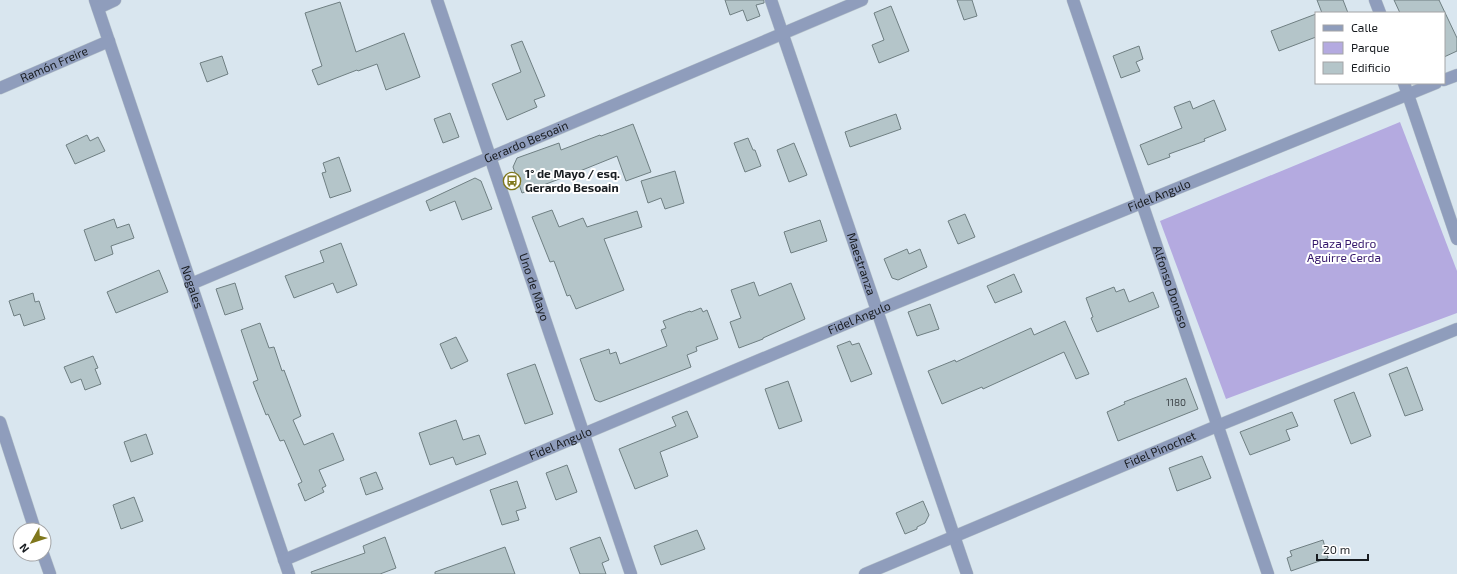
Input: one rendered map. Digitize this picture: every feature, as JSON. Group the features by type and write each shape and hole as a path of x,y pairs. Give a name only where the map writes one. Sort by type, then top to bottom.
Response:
{"street":[{"path":"96,4 116,0"},
{"name":"Uno de Mayo","path":"437,0 631,574"},
{"name":"Maestranza","path":"771,0 967,574"},
{"name":"Gerardo Besoain","path":"191,284 862,0"},
{"name":"Alfonso Donoso","path":"1073,0 1268,574"},
{"path":"1375,0 1380,12"},
{"name":"Nogales","path":"96,4 289,574"},
{"name":"Ramón Freire","path":"0,88 109,41"},
{"path":"1445,80 1457,75"},
{"name":"Fidel Angulo","path":"284,560 876,311 1142,203 1406,89 1431,84"},
{"path":"1406,89 1457,240"},
{"name":"Fidel Pinochet","path":"865,574 1217,426 1457,329"},
{"path":"0,422 32,522"},
{"path":"46,562 50,574"}],"green space":[{"name":"Plaza Pedro Aguirre Cerda","path":"1400,122 1457,271 1457,313 1226,399 1160,221"}],"building":[{"path":"725,0 764,0 764,3 756,5 760,16 747,21 743,10 730,15"},
{"path":"957,0 972,0 977,16 964,20"},
{"path":"1317,0 1343,0 1348,12 1322,12"},
{"path":"1394,0 1439,0 1445,12 1400,12"},
{"path":"340,2 356,52 404,33 420,77 386,90 377,64 318,85 312,70 322,66 305,13"},
{"path":"891,6 909,51 879,63 872,45 884,40 874,13"},
{"path":"1445,13 1457,38 1457,51 1445,57"},
{"path":"1315,14 1315,37 1279,51 1271,31"},
{"path":"522,41 545,96 534,100 537,107 507,120 492,84 521,72 511,45"},
{"path":"1139,46 1143,59 1136,62 1140,71 1121,78 1113,56"},
{"path":"222,56 228,74 207,82 200,63"},
{"path":"1214,100 1226,130 1204,139 1205,141 1169,154 1170,157 1148,165 1140,145 1182,128 1174,107 1190,101 1193,109"},
{"path":"450,113 459,137 443,143 434,119"},
{"path":"896,114 901,129 850,147 845,132"},
{"path":"633,124 651,172 626,181 617,156 522,193 513,167 517,158 559,143 561,150"},
{"path":"87,135 90,141 98,137 105,151 75,164 66,145"},
{"path":"748,138 753,150 755,150 761,166 745,172 734,143"},
{"path":"794,143 807,175 789,182 777,150"},
{"path":"339,157 351,191 330,198 322,173 326,172 323,163"},
{"path":"675,171 684,203 665,209 661,198 648,203 641,181"},
{"path":"475,178 481,181 492,209 462,220 455,201 430,211 426,201"},
{"path":"552,210 559,227 583,218 587,227 637,211 642,227 604,239 624,290 576,309 570,295 567,296 554,261 550,262 532,217"},
{"path":"965,214 975,237 958,244 948,221"},
{"path":"114,219 117,228 129,224 134,238 111,246 113,254 95,261 84,230"},
{"path":"820,220 827,241 791,253 784,232"},
{"path":"341,243 357,285 337,293 333,283 294,298 285,276 324,262 320,251"},
{"path":"907,249 909,254 920,249 927,267 898,280 892,278 884,259"},
{"path":"159,270 168,292 116,313 107,292"},
{"path":"1014,274 1022,292 995,303 987,286"},
{"path":"754,282 759,296 791,283 805,319 763,339 739,348 730,322 741,318 731,290"},
{"path":"235,283 243,309 225,315 216,289"},
{"path":"1114,287 1116,292 1124,289 1129,302 1153,292 1159,307 1097,332 1091,318 1093,317 1086,298"},
{"path":"33,293 35,302 39,301 45,319 24,326 20,314 14,316 9,301"},
{"path":"930,304 939,329 917,336 908,312"},
{"path":"701,308 703,312 707,310 718,339 696,347 697,351 687,355 691,367 600,402 595,400 580,359 609,349 610,354 616,352 620,364 667,346 661,330 666,328 663,321"},
{"path":"1065,321 1089,374 1076,379 1064,352 983,389 982,387 942,404 928,371 955,360 956,362 1031,328 1034,335"},
{"path":"260,323 269,348 274,347 282,371 284,370 301,416 293,420 304,445 333,433 344,460 319,470 326,486 322,488 324,492 305,501 298,484 302,482 284,440 280,441 268,414 266,415 253,382 258,380 241,330"},
{"path":"456,337 468,361 451,369 440,344"},
{"path":"850,341 852,345 859,343 872,374 851,382 837,346"},
{"path":"93,356 98,368 95,369 101,384 85,390 81,379 71,383 64,367"},
{"path":"535,364 553,414 525,424 507,374"},
{"path":"1407,367 1423,410 1405,416 1389,374"},
{"path":"1186,378 1198,409 1118,441 1107,412 1125,404 1124,402"},
{"path":"788,381 802,421 779,429 765,389"},
{"path":"1354,392 1371,436 1351,444 1334,400"},
{"path":"687,411 698,437 660,452 668,476 635,489 619,449 676,426 672,417"},
{"path":"1292,412 1298,426 1286,430 1290,440 1250,455 1240,432"},
{"path":"456,420 463,440 479,435 486,454 456,465 453,457 430,465 419,433"},
{"path":"146,434 153,454 131,462 124,442"},
{"path":"1202,456 1211,478 1177,491 1169,468"},
{"path":"567,465 577,492 556,500 546,473"},
{"path":"376,472 383,489 366,495 360,478"},
{"path":"517,481 526,508 516,511 519,520 502,525 490,490"},
{"path":"134,497 143,521 121,529 113,505"},
{"path":"923,501 929,515 925,523 917,527 917,529 905,534 896,513"},
{"path":"697,530 705,549 661,565 654,546"},
{"path":"385,537 396,568 380,574 312,574 311,572 365,553 363,546"},
{"path":"600,537 609,560 602,563 606,574 580,574 570,548"},
{"path":"1323,540 1328,558 1291,571 1287,558 1292,556 1290,551"},
{"path":"505,547 515,574 435,574 435,572"}],"place":[{"name":"1° de Mayo / esq. Gerardo Besoain","path":"512,181"}]}
